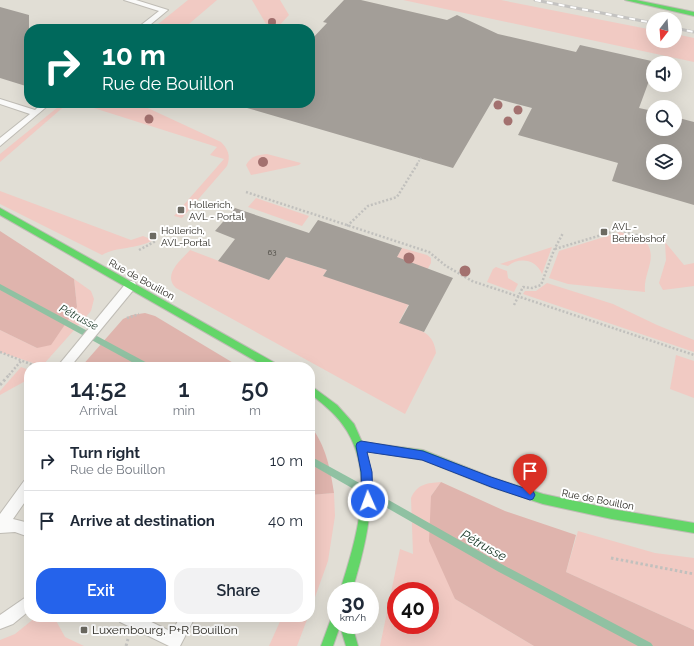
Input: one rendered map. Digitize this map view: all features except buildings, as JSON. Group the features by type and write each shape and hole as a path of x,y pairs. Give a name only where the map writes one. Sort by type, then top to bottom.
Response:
{"main road":[{"path":"628,0 694,14"},
{"name":"Rue de Bouillon","path":"0,212 265,362"},
{"path":"315,392 342,416 359,443 367,472 368,501 364,531 349,582"},
{"name":"Rue de Bouillon","path":"359,443 371,447 423,455 491,482 543,499 612,514 694,528"},
{"path":"327,646 331,634"},
{"path":"349,634 352,646"}],"lane":[{"path":"128,0 164,10 146,24"},
{"path":"0,101 36,112"},
{"path":"0,143 41,108"},
{"path":"66,362 131,285"},
{"path":"0,525 24,492"},
{"path":"0,525 15,525 24,528"},
{"path":"0,622 13,615 24,606"},
{"path":"135,622 175,641 185,622"}],"path":[{"path":"347,226 368,206 397,197 421,158"},
{"path":"246,192 429,252 446,266 472,281 518,295 694,355"},
{"path":"554,250 618,230 644,237"},
{"path":"514,306 523,287 532,288 540,284 554,250 563,233"},
{"path":"139,250 156,241"},
{"path":"0,352 24,362"},
{"path":"0,385 21,361"},
{"path":"611,558 694,574"}],"shaded area":[{"path":"188,0 217,0 189,24 158,24"},
{"path":"252,0 280,0 289,15 281,24 266,24"},
{"path":"403,0 501,0 646,29 646,48 682,48 682,35 694,38 694,62 682,59 682,56 666,56"},
{"path":"57,108 62,108 0,162 0,154"},
{"path":"94,108 148,108 221,142 225,147 229,159 227,166 182,218 174,216 224,159 210,155 217,147"},
{"path":"267,154 301,163 299,165 251,175 246,165 248,162 255,156"},
{"path":"0,191 131,240 143,236 153,240 140,245 114,250 102,255 0,204"},
{"path":"256,198 309,216 302,226 248,207"},
{"path":"0,231 74,279 77,307 51,345 37,348 0,330"},
{"path":"620,232 645,240 649,247 651,259 646,278 645,292 568,284 549,278 559,251"},
{"path":"665,242 684,265 694,263 694,286 663,290 659,283 666,260"},
{"path":"552,247 542,274 536,265 527,261 517,261 508,266 500,264"},
{"path":"402,248 427,255 431,258 431,263 399,322 418,329 428,335 435,346 436,353 405,414 315,364 315,362 310,362 176,288 172,283 171,278 174,268 190,250 269,280 286,257 327,270 323,276 388,272"},
{"path":"496,267 507,271 508,278 518,284 514,292 487,282 493,269"},
{"path":"74,279 91,291 94,299 91,311 46,362 30,362 0,352 0,330 37,348 77,307"},
{"path":"547,283 613,304 657,325 694,340 694,352 523,294 525,291 536,291"},
{"path":"145,313 155,316 232,362 85,362 123,319 132,315"},
{"path":"676,355 694,361 694,398 670,389"},
{"path":"21,367 24,368 24,382 0,395 0,391"},
{"path":"315,433 324,449 334,493 315,495"},
{"path":"441,482 431,496 455,599 534,646 380,646 387,612 387,634 439,634 439,582 393,582 400,549 413,554 411,498 413,493 419,487"},
{"path":"441,482 505,511 576,535 566,572 694,630 694,646 534,646 455,599 429,541 431,496"},
{"path":"334,493 335,516 328,561 315,597 315,495"},
{"path":"578,531 655,553 694,558 694,630 566,572"},
{"path":"30,622 57,622 65,637 84,646 0,646 0,640 15,634"},
{"path":"280,622 306,622 297,646 269,646"}],"waterway":[{"name":"Pétrusse","path":"0,287 139,362"},
{"name":"Pétrusse","path":"315,463 360,488"},
{"name":"Pétrusse","path":"371,494 502,569 648,646"}],"railway":[{"path":"535,0 646,22"},
{"path":"682,29 694,32"}],"traffic: fast":[{"path":"628,0 694,14"},
{"path":"0,211 265,362"},
{"path":"315,393 331,405 350,427 360,448 365,472 366,496 364,520 349,582"},
{"path":"361,446 423,455 491,482 543,499 612,514 694,528"},
{"path":"327,646 331,634"},
{"path":"349,634 352,646"}],"place":[{"name":"Hollerich, AVL - Portal","path":"181,210"},
{"name":"AVL - Betriebshof","path":"604,232"},
{"name":"Hollerich, AVL-Portal","path":"153,236"},
{"name":"Luxembourg, P+R Bouillon","path":"84,630"}],"route":[{"path":"368,501 367,472 361,446 423,455 491,482 530,495"}]}
